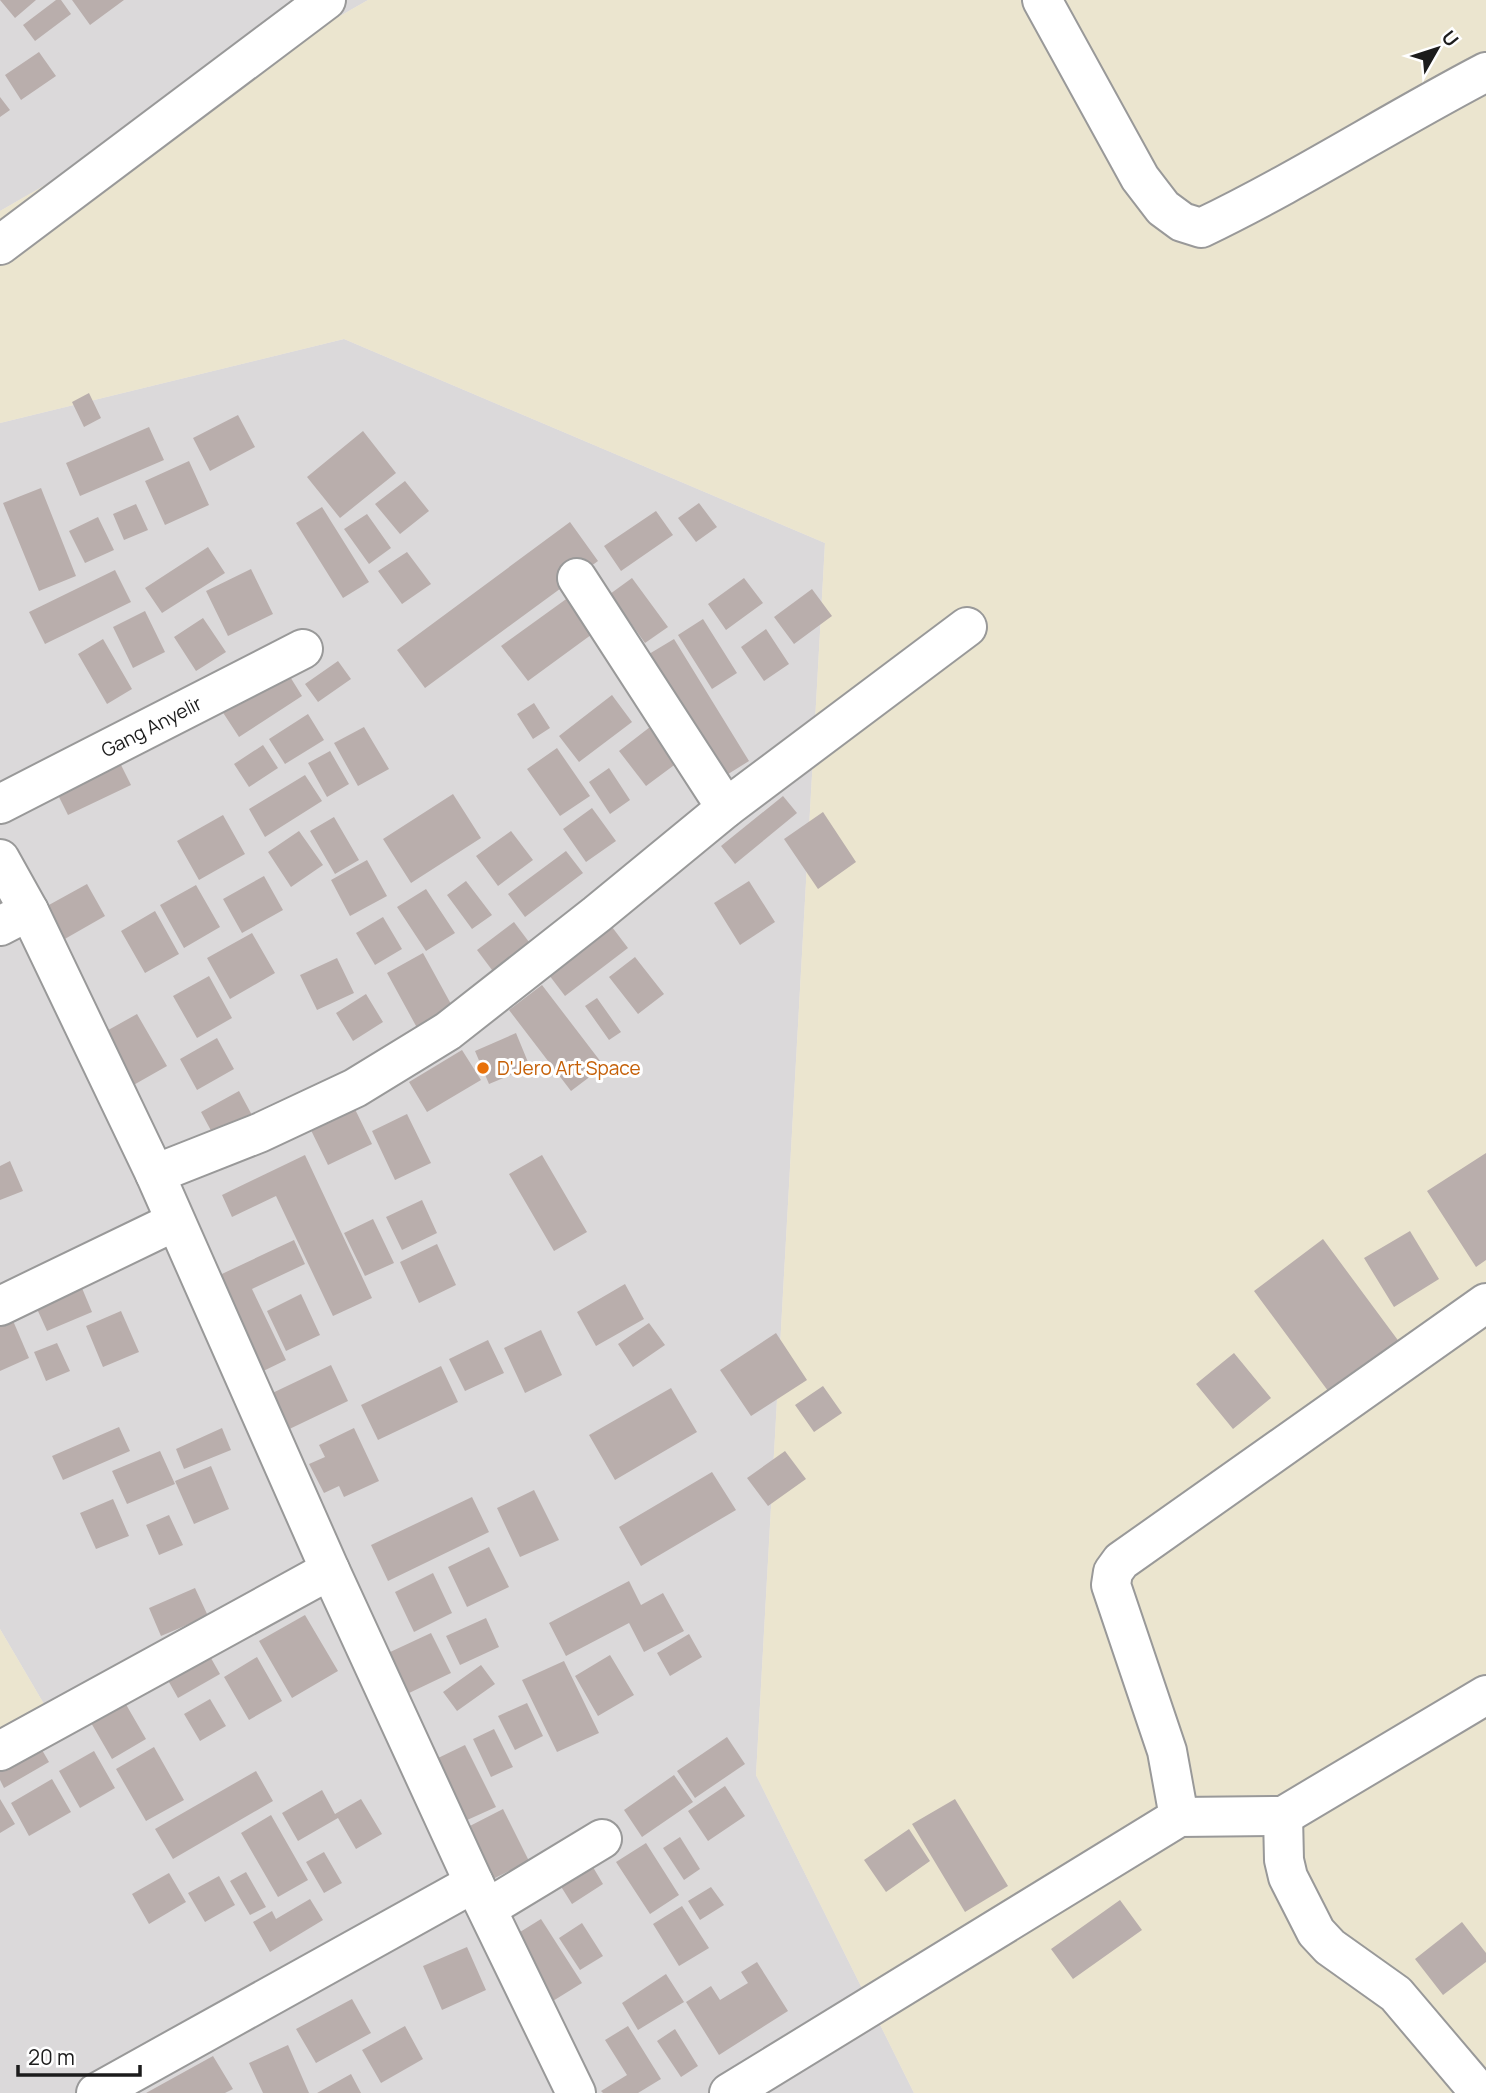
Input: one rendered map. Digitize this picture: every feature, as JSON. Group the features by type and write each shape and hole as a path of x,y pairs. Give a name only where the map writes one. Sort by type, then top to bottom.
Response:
{"street":[{"path":"0,245 326,0"},
{"path":"1042,0 1140,178 1163,208 1182,222 1201,228 1261,200 1424,104 1486,72"},
{"path":"577,578 726,808"},
{"path":"155,1174 259,1133 355,1088 448,1031 726,808 967,627"},
{"name":"Gang Anyelir","path":"0,804 303,649"},
{"path":"0,859 14,919 155,1174 330,1570 576,2093"},
{"path":"0,1306 174,1222"},
{"path":"1179,1817 1167,1751 1111,1585 1113,1573 1121,1561 1486,1303"},
{"path":"0,1751 330,1570"},
{"path":"729,2093 1179,1817 1283,1816 1486,1695"},
{"path":"1283,1816 1284,1860 1288,1877 1316,1932 1330,1947 1396,1994 1480,2093"},
{"path":"96,2093 481,1895 602,1839"}],"shaded area":[{"path":"0,0 368,0 0,211"},
{"path":"368,0 1486,0 1486,2093 914,2093 756,1775 825,543 344,339 0,423 0,211"},
{"path":"344,339 825,543 756,1775 914,2093 0,2093 0,1746 51,1716 0,1629 0,423"},
{"path":"0,1629 51,1716 0,1746"}],"building":[{"path":"0,0 36,0 15,18"},
{"path":"56,0 61,0 71,14 35,41 23,25"},
{"path":"72,0 124,0 90,25"},
{"path":"39,52 56,76 21,100 5,75"},
{"path":"0,97 10,110 0,117"},
{"path":"89,393 101,418 84,427 72,402"},
{"path":"238,415 255,447 210,471 193,438"},
{"path":"149,427 164,460 80,496 66,463"},
{"path":"363,431 396,473 340,518 307,477"},
{"path":"189,461 209,505 165,525 145,481"},
{"path":"405,481 429,511 400,534 375,504"},
{"path":"41,488 76,576 39,591 3,503"},
{"path":"699,503 717,527 696,542 678,518"},
{"path":"136,504 148,530 124,540 113,514"},
{"path":"322,507 369,582 343,598 296,523"},
{"path":"656,511 673,535 621,571 604,546"},
{"path":"367,514 391,548 369,564 344,529"},
{"path":"98,517 114,550 85,563 69,531"},
{"path":"570,522 598,561 425,688 397,650"},
{"path":"208,547 225,573 162,613 145,588"},
{"path":"407,552 431,584 402,604 378,571"},
{"path":"251,569 273,614 228,636 206,591"},
{"path":"115,570 131,602 45,644 29,612"},
{"path":"632,578 668,627 645,643 610,594"},
{"path":"744,578 763,603 726,630 708,604"},
{"path":"812,589 832,616 794,644 774,617"},
{"path":"569,597 595,632 528,681 501,646"},
{"path":"145,611 165,652 133,668 113,627"},
{"path":"203,618 226,652 196,671 174,637"},
{"path":"703,619 737,673 712,689 678,635"},
{"path":"766,629 789,664 764,681 741,647"},
{"path":"103,639 132,689 107,704 78,654"},
{"path":"674,639 749,761 725,776 649,654"},
{"path":"338,661 351,679 318,702 305,684"},
{"path":"284,667 302,696 239,737 220,708"},
{"path":"612,695 632,722 579,762 559,736"},
{"path":"534,703 550,728 533,739 517,714"},
{"path":"308,714 324,740 285,764 269,739"},
{"path":"364,727 389,769 358,786 334,743"},
{"path":"650,727 677,763 646,786 619,751"},
{"path":"263,745 278,768 249,787 234,764"},
{"path":"557,748 590,796 560,816 527,769"},
{"path":"330,751 349,784 327,797 308,763"},
{"path":"116,755 131,785 68,815 53,785"},
{"path":"609,768 630,800 610,814 589,782"},
{"path":"305,775 322,801 265,837 249,809"},
{"path":"453,794 481,838 411,883 383,839"},
{"path":"783,796 797,813 735,864 721,846"},
{"path":"592,808 616,841 586,862 563,829"},
{"path":"823,812 856,862 818,889 784,839"},
{"path":"223,815 245,854 199,880 177,841"},
{"path":"334,817 359,860 335,874 310,831"},
{"path":"299,831 323,865 291,887 268,852"},
{"path":"511,831 533,860 498,886 476,856"},
{"path":"566,851 583,873 525,917 508,894"},
{"path":"367,860 387,896 350,916 331,880"},
{"path":"264,876 283,910 242,933 223,899"},
{"path":"466,881 492,915 472,929 447,895"},
{"path":"749,881 775,922 740,945 714,903"},
{"path":"87,884 105,916 56,944 38,911"},
{"path":"196,885 220,927 184,948 160,905"},
{"path":"426,889 455,933 426,951 397,907"},
{"path":"155,911 179,954 145,973 121,931"},
{"path":"383,917 402,949 375,965 356,933"},
{"path":"514,922 538,954 501,982 477,950"},
{"path":"609,923 628,948 565,996 546,971"},
{"path":"252,933 275,973 230,999 207,958"},
{"path":"423,953 457,1015 421,1035 387,973"},
{"path":"635,957 664,994 638,1014 609,977"},
{"path":"337,958 354,993 317,1010 300,975"},
{"path":"209,976 232,1018 197,1038 173,996"},
{"path":"542,985 604,1066 571,1091 509,1010"},
{"path":"366,994 383,1022 353,1041 336,1013"},
{"path":"597,998 621,1032 609,1040 585,1006"},
{"path":"137,1014 167,1066 123,1091 94,1038"},
{"path":"516,1033 530,1067 489,1084 475,1051"},
{"path":"217,1038 234,1069 197,1090 180,1059"},
{"path":"462,1050 481,1080 427,1112 409,1082"},
{"path":"239,1091 253,1117 215,1138 201,1112"},
{"path":"350,1099 372,1144 328,1165 306,1120"},
{"path":"407,1114 431,1163 395,1180 372,1131"},
{"path":"1486,1153 1486,1260 1476,1267 1427,1191"},
{"path":"305,1155 372,1298 333,1316 276,1196 232,1217 222,1195"},
{"path":"542,1155 587,1232 554,1251 509,1174"},
{"path":"10,1161 23,1191 0,1200 0,1166"},
{"path":"422,1200 437,1233 402,1250 386,1217"},
{"path":"373,1219 394,1263 365,1276 344,1233"},
{"path":"1410,1231 1439,1279 1394,1307 1364,1258"},
{"path":"1323,1239 1400,1343 1331,1395 1254,1291"},
{"path":"294,1240 305,1264 252,1289 286,1360 253,1376 207,1281"},
{"path":"437,1244 456,1285 419,1303 400,1262"},
{"path":"79,1281 92,1312 47,1331 33,1300"},
{"path":"625,1284 644,1319 596,1346 577,1312"},
{"path":"301,1294 320,1335 286,1351 267,1311"},
{"path":"121,1311 139,1352 103,1367 86,1326"},
{"path":"11,1316 29,1358 0,1371 0,1321"},
{"path":"649,1323 665,1345 633,1367 618,1344"},
{"path":"541,1330 562,1375 525,1393 504,1348"},
{"path":"776,1333 807,1380 751,1416 720,1370"},
{"path":"488,1340 504,1373 465,1391 449,1359"},
{"path":"57,1343 70,1371 46,1381 34,1352"},
{"path":"1234,1353 1271,1398 1233,1429 1196,1384"},
{"path":"331,1365 348,1401 279,1434 262,1398"},
{"path":"441,1366 458,1402 378,1440 361,1405"},
{"path":"823,1386 842,1413 814,1432 795,1405"},
{"path":"671,1388 697,1432 615,1480 589,1435"},
{"path":"119,1427 130,1451 63,1480 52,1456"},
{"path":"222,1428 231,1450 184,1469 176,1449"},
{"path":"354,1428 379,1481 344,1497 339,1486 324,1493 309,1464 325,1457 319,1445"},
{"path":"160,1451 175,1484 127,1504 112,1471"},
{"path":"785,1451 806,1479 768,1506 747,1478"},
{"path":"211,1466 229,1509 194,1524 175,1481"},
{"path":"712,1472 736,1510 641,1566 619,1527"},
{"path":"534,1490 559,1540 520,1557 497,1508"},
{"path":"472,1497 489,1532 388,1581 371,1545"},
{"path":"113,1499 129,1536 96,1549 80,1513"},
{"path":"169,1515 183,1545 159,1555 146,1525"},
{"path":"489,1547 509,1587 467,1607 448,1567"},
{"path":"433,1573 452,1613 414,1632 395,1592"},
{"path":"629,1581 641,1605 663,1593 684,1631 644,1652 629,1623 566,1656 549,1623"},
{"path":"195,1588 208,1616 161,1636 149,1608"},
{"path":"305,1615 338,1671 292,1698 259,1641"},
{"path":"486,1618 499,1647 460,1665 446,1636"},
{"path":"431,1633 451,1673 407,1694 388,1653"},
{"path":"689,1634 702,1657 670,1676 657,1653"},
{"path":"203,1644 220,1674 178,1698 161,1668"},
{"path":"610,1655 634,1695 598,1716 575,1676"},
{"path":"257,1657 282,1701 249,1720 224,1677"},
{"path":"564,1661 599,1733 557,1752 522,1680"},
{"path":"481,1665 495,1684 457,1711 443,1692"},
{"path":"210,1699 226,1726 200,1741 184,1714"},
{"path":"124,1701 146,1739 112,1759 90,1721"},
{"path":"527,1703 543,1736 515,1750 498,1716"},
{"path":"494,1729 513,1767 491,1777 473,1739"},
{"path":"727,1737 745,1764 695,1798 677,1771"},
{"path":"38,1743 49,1762 4,1788 0,1780 0,1764"},
{"path":"465,1745 496,1807 465,1821 436,1759"},
{"path":"154,1747 184,1800 146,1821 116,1769"},
{"path":"94,1751 115,1788 80,1808 59,1771"},
{"path":"256,1771 273,1801 173,1859 155,1829"},
{"path":"674,1775 693,1802 642,1837 624,1810"},
{"path":"52,1779 71,1812 29,1836 11,1803"},
{"path":"725,1786 745,1816 708,1841 688,1811"},
{"path":"322,1790 335,1814 361,1799 382,1834 356,1849 338,1818 298,1841 282,1813"},
{"path":"0,1799 15,1824 0,1833"},
{"path":"955,1799 1008,1886 965,1912 912,1824"},
{"path":"503,1809 529,1861 491,1880 464,1829"},
{"path":"271,1815 308,1880 278,1897 241,1833"},
{"path":"909,1829 930,1861 886,1892 864,1860"},
{"path":"680,1837 700,1869 684,1880 663,1848"},
{"path":"646,1843 679,1895 650,1914 616,1862"},
{"path":"324,1852 342,1883 324,1893 306,1862"},
{"path":"587,1857 603,1884 572,1904 555,1877"},
{"path":"246,1872 266,1907 250,1915 230,1881"},
{"path":"169,1873 186,1902 149,1924 132,1894"},
{"path":"219,1876 235,1905 205,1922 188,1893"},
{"path":"711,1887 724,1905 700,1920 688,1901"},
{"path":"310,1899 323,1920 270,1952 253,1922 272,1911 276,1919"},
{"path":"1120,1900 1142,1930 1073,1979 1051,1949"},
{"path":"682,1906 709,1948 679,1966 653,1924"},
{"path":"541,1919 582,1983 548,2004 507,1940"},
{"path":"1462,1922 1486,1953 1486,1962 1443,1995 1415,1959"},
{"path":"582,1923 603,1956 580,1970 559,1938"},
{"path":"467,1947 486,1990 442,2010 423,1966"},
{"path":"757,1962 788,2011 719,2055 686,2002 711,1986 720,2000 748,1983 741,1972"},
{"path":"666,1974 684,2002 638,2030 622,2003"},
{"path":"352,1999 371,2033 316,2063 296,2029"},
{"path":"405,2026 423,2059 381,2083 362,2050"},
{"path":"628,2026 661,2079 638,2093 603,2093 601,2091 627,2075 605,2040"},
{"path":"675,2029 698,2066 681,2077 657,2041"},
{"path":"288,2045 309,2093 263,2093 249,2063"},
{"path":"213,2056 233,2089 225,2093 146,2093"},
{"path":"351,2074 361,2093 317,2093"}],"place":[{"name":"D'Jero Art Space","path":"483,1068"}]}
